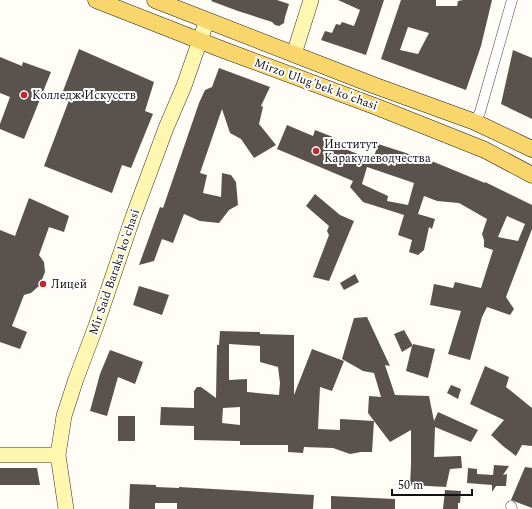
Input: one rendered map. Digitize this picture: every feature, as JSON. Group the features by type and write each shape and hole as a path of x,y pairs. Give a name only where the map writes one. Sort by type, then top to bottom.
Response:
{"main road":[{"name":"Mirzo Ulug'bek ko'chasi","path":"96,0 200,41 377,107 485,150 532,175"},
{"name":"Mirzo Ulug'bek ko'chasi","path":"155,0 474,122 532,149"}],"street":[{"path":"294,54 310,0"},
{"path":"474,122 480,112 512,0"},
{"name":"Mir Said Baraka ko'chasi","path":"66,509 58,455 64,416 132,217 166,128 184,86 207,20"},
{"path":"0,455 58,455"}],"building":[{"path":"277,0 289,4 284,23 279,26 272,22 211,1"},
{"path":"338,0 384,0 366,55 321,40 325,31 332,33 336,24 340,25 342,22 354,26 360,10"},
{"path":"401,0 436,0 436,6 457,6 458,1 463,0 492,0 481,46 466,90 381,59","holes":["408,27 429,33 418,54 400,50"]},
{"path":"79,49 154,82 145,111 153,114 131,168 122,165 112,193 44,166 71,95 63,91"},
{"path":"513,50 532,58 532,119 501,104"},
{"name":"Колледж Искусств","path":"0,57 22,66 23,62 51,72 24,139 0,129 0,124 10,97 0,93"},
{"path":"219,68 270,87 261,106 263,107 259,124 276,145 254,158 241,139 230,133 222,109 200,173 207,175 203,193 221,197 222,173 231,175 236,182 238,205 229,210 219,223 200,221 184,214 173,243 162,239 154,261 139,265 160,207 163,208 199,103 205,90 212,87"},
{"path":"287,125 313,136 315,130 333,137 330,143 373,160 378,144 434,162 485,182 532,205 532,229 506,297 514,309 510,315 487,307 482,317 470,360 448,354 461,311 430,305 434,284 453,288 455,282 481,288 493,250 484,247 482,234 487,219 459,203 437,201 424,196 418,214 435,219 432,229 429,227 424,250 418,255 409,252 412,240 398,235 404,215 363,202 350,187 353,181 277,149","holes":["367,167 414,183 408,205 387,201 388,196 362,184","507,216 525,224 518,241 498,237"]},
{"path":"315,194 340,215 354,221 329,281 313,277 329,235 327,231 329,226 306,206"},
{"path":"29,198 69,216 64,232 49,227 39,255 44,262 45,272 40,285 31,293 24,295 12,326 27,332 20,349 0,342 0,230 15,236"},
{"path":"355,274 359,282 344,290 340,283"},
{"path":"139,286 169,295 162,315 133,305"},
{"path":"367,317 390,366 385,365 395,395 429,396 434,421 438,412 478,430 471,442 435,427 434,457 461,456 462,468 450,469 446,487 410,485 411,430 390,442 368,413 369,396 381,397 374,373 363,371 342,359 354,318"},
{"path":"404,330 413,346 413,344 435,349 428,378 406,371 412,346 402,352 394,334"},
{"path":"220,331 294,335 294,395 312,349 344,361 332,391 320,387 318,429 340,430 340,419 374,421 372,452 350,454 333,448 304,447 303,453 288,452 288,445 240,445 240,441 194,440 194,426 160,425 161,407 194,408 194,391 197,387 201,387 216,398 217,345 219,345","holes":["229,344 260,346 260,362 278,367 280,383 279,395 247,392 247,379 229,380","240,407 240,425 222,423 223,408"]},
{"path":"110,350 143,362 135,384 118,377 107,416 90,411 100,374"},
{"path":"485,366 509,377 506,387 532,408 532,446 522,445 516,456 491,435 504,420 470,404"},
{"path":"451,385 461,389 458,399 447,393"},
{"path":"118,416 135,416 135,441 118,441"},
{"path":"494,465 509,466 503,475 507,474 506,486 496,486 492,492 492,485 467,483 468,468 477,469 477,474 493,475"},
{"path":"525,467 532,468 532,508 511,500"},
{"path":"0,468 37,468 40,485 0,485"},
{"path":"130,484 156,485 156,487 314,495 313,509 177,509 177,503 155,503 155,509 129,509"},
{"path":"445,490 461,491 458,509 443,509"},
{"path":"331,496 395,499 395,509 331,509"}],"place":[{"name":"Колледж Искусств","path":"24,95"},
{"name":"Институт Каракулеводчества","path":"316,151"},
{"name":"Лицей","path":"43,284"}]}
